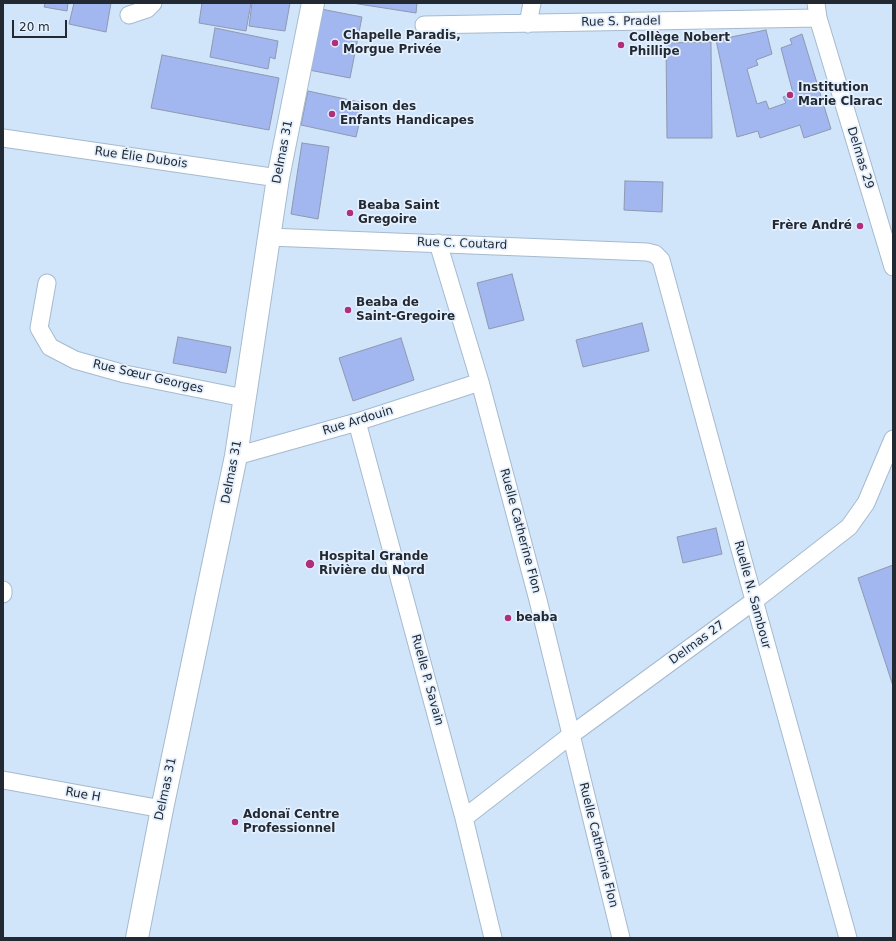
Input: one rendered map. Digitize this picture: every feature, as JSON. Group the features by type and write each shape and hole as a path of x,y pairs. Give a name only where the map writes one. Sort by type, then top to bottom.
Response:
{"street":[{"path":"129,15 147,9 153,3"},
{"name":"Delmas 31","path":"137,938 162,809 236,456 278,178 313,3"},
{"path":"528,24 532,3"},
{"name":"Rue S. Pradel","path":"424,25 528,24 817,10"},
{"name":"Delmas 29","path":"817,10 893,267"},
{"name":"Rue Élie Dubois","path":"3,138 278,178"},
{"name":"Rue C. Coutard","path":"268,237 640,251 655,254"},
{"name":"Ruelle Catherine Flon","path":"438,243 480,382 538,600 621,938"},
{"name":"Ruelle N. Sambour","path":"655,254 661,260 848,938"},
{"name":"Rue Sœur Georges","path":"47,284 39,328 50,346 75,360 125,374 244,398"},
{"name":"Rue Ardouin","path":"236,456 357,422 480,382"},
{"name":"Ruelle P. Savain","path":"357,422 464,818 493,938"},
{"name":"Delmas 27","path":"464,818 571,736 754,601 849,527 866,503 893,439"},
{"name":"Rue H","path":"3,780 162,809"}],"building":[{"path":"45,3 68,3 67,11 44,7"},
{"path":"74,3 111,3 106,32 69,24"},
{"path":"202,3 251,3 246,31 199,23"},
{"path":"252,3 290,3 285,31 249,26"},
{"path":"352,3 417,3 416,13"},
{"name":"Chapelle Paradis, Morgue Privée","path":"321,9 362,17 350,78 309,70"},
{"path":"215,28 278,41 275,59 270,57 268,69 210,57"},
{"path":"766,30 772,54 756,60 758,65 747,69 757,104 766,101 769,109 786,103 783,97 793,93 781,48 792,44 790,39 802,34 831,129 804,138 800,125 760,138 758,131 737,137 716,40"},
{"path":"711,42 712,138 667,138 666,43"},
{"path":"162,55 279,78 269,130 151,108"},
{"name":"Maison des Enfants Handicapes","path":"308,91 364,103 356,137 301,125"},
{"path":"302,143 329,147 318,219 291,214"},
{"path":"625,181 663,182 662,212 624,210"},
{"path":"512,274 524,320 489,329 477,283"},
{"path":"642,323 649,351 583,367 576,340"},
{"path":"178,337 231,347 226,373 173,363"},
{"path":"401,338 414,380 353,401 339,358"},
{"path":"716,528 722,554 683,563 677,537"},
{"path":"893,565 893,686 858,578"}],"place":[{"name":"Chapelle Paradis, Morgue Privée","path":"335,43"},
{"name":"Collège Nobert Phillipe","path":"621,45"},
{"name":"Institution Marie Clarac","path":"790,95"},
{"name":"Maison des Enfants Handicapes","path":"332,114"},
{"name":"Beaba Saint Gregoire","path":"350,213"},
{"name":"Frère André","path":"860,226"},
{"name":"Beaba de Saint-Gregoire","path":"348,310"},
{"name":"Hospital Grande Rivière du Nord","path":"310,564"},
{"name":"beaba","path":"508,618"},
{"name":"Adonaï Centre Professionnel","path":"235,822"}]}
